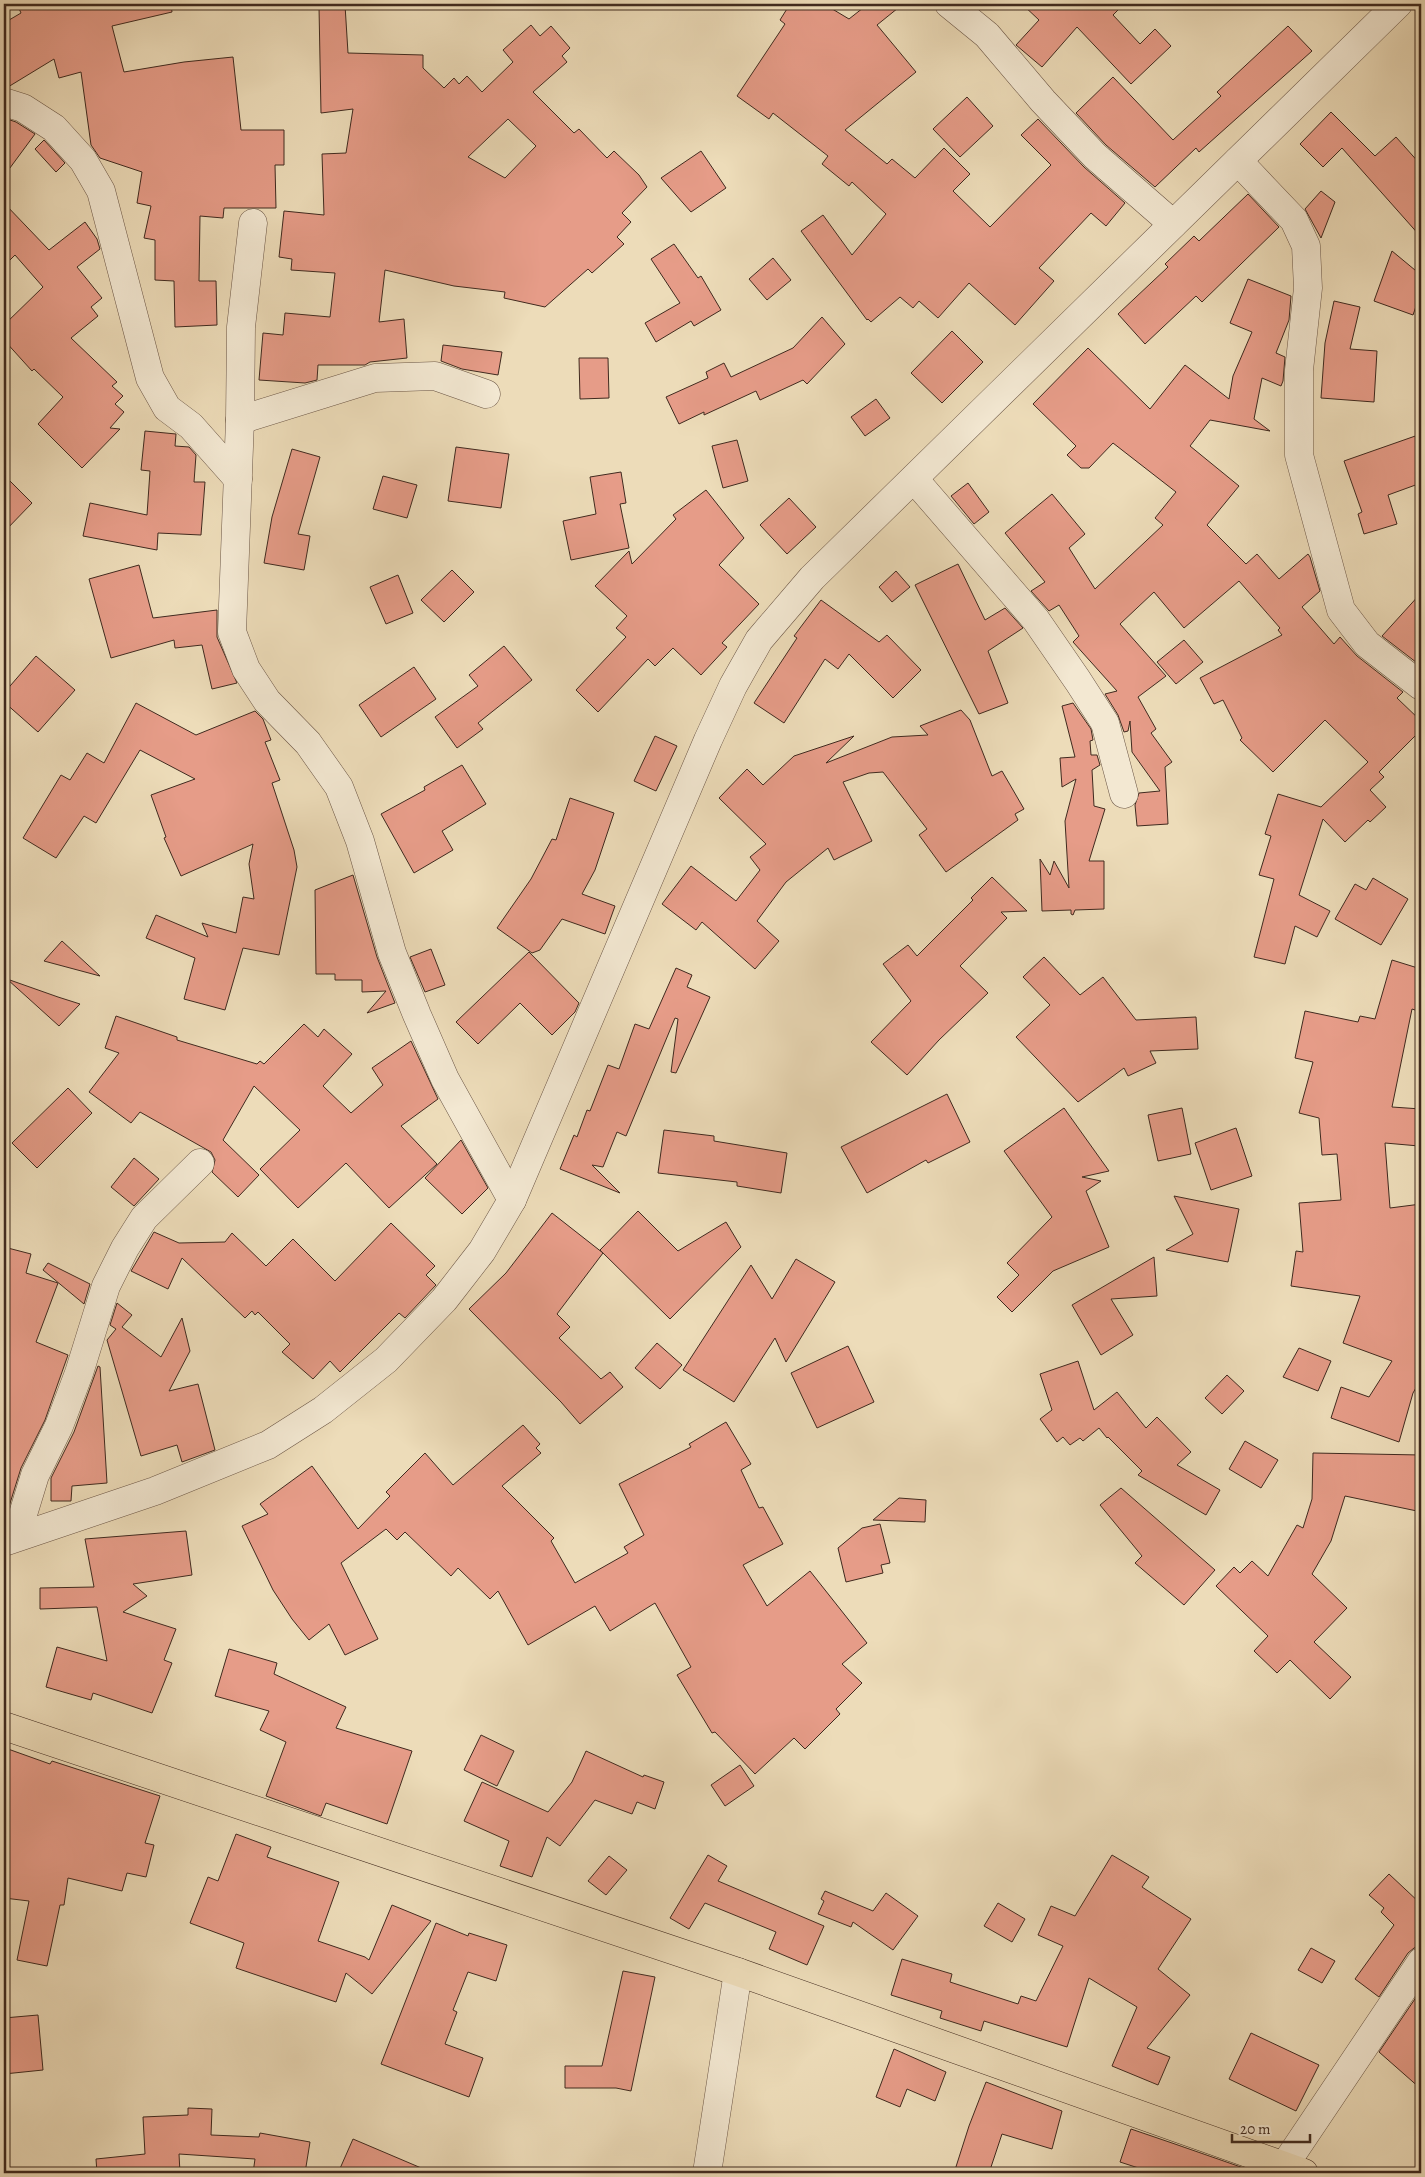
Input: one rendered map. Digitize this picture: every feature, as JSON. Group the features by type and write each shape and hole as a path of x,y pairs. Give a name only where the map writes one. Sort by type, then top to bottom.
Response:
{"main road":[{"path":"4,1726 738,1972 1290,2171"}],"street":[{"path":"949,4 988,35 1043,101 1095,156 1173,224"},
{"path":"10,1540 155,1491 268,1445 323,1410 386,1360 444,1300 482,1251 512,1200 708,740 738,679 760,640 812,578 1398,4"},
{"path":"4,102 23,108 54,128 83,160 101,191 120,271 150,378 167,408 191,426 238,479"},
{"path":"1238,161 1294,220 1306,246 1308,288 1299,370 1299,455 1341,610 1367,644 1421,686"},
{"path":"253,223 241,327 240,420 232,632 246,669 267,701 308,743 339,787 360,841 392,953 417,1015 445,1079 512,1200"},
{"path":"240,420 375,378 435,376 486,394"},
{"path":"914,479 1036,620 1078,681 1105,723 1124,794"},
{"path":"10,1540 35,1475 59,1426 79,1373 106,1286 125,1248 144,1218 200,1162"},
{"path":"1290,2171 1421,1962"},
{"path":"707,2173 738,1972"}],"building":[{"path":"17,4 171,4 172,12 112,26 124,72 184,62 233,57 241,130 284,130 284,165 275,165 276,208 224,208 223,218 200,216 199,281 216,281 217,325 175,327 174,281 155,280 155,240 144,238 151,206 137,203 142,172 100,158 91,145 81,72 59,78 54,59 8,87 4,87 4,23 21,13"},
{"path":"790,4 824,4 849,19 868,4 903,4 877,25 916,72 845,130 887,164 892,159 915,178 944,148 970,174 953,191 990,227 1051,165 1021,135 1038,119 1084,167 1125,203 1106,226 1091,213 1039,268 1054,281 1015,325 969,283 938,318 919,301 913,308 900,297 871,322 867,320 801,231 823,215 852,255 886,214 852,182 849,186 822,164 828,156 773,113 769,119 737,96 785,24 780,20"},
{"path":"1022,4 1124,4 1113,15 1140,44 1155,29 1171,46 1131,84 1077,27 1042,67 1016,45 1039,20"},
{"path":"345,5 348,53 423,55 423,68 444,88 454,78 459,84 467,76 482,92 513,62 503,50 531,25 540,36 551,26 570,48 562,56 567,62 533,92 574,133 579,129 607,158 614,151 639,175 647,187 622,213 631,222 617,237 624,244 592,273 588,269 545,307 504,298 505,292 454,286 385,270 379,322 404,319 407,358 370,362 365,365 318,365 317,380 305,383 259,380 263,333 283,335 285,313 330,317 335,273 291,270 292,259 279,257 284,211 324,215 322,154 346,153 353,109 321,113 319,7","holes":["508,119 536,146 505,178 468,157"]},
{"path":"1288,26 1312,51 1199,152 1196,148 1155,187 1106,145 1076,113 1113,77 1173,140 1221,96 1217,92"},
{"path":"967,97 993,126 960,157 933,129"},
{"path":"1331,112 1375,156 1396,137 1421,165 1421,237 1342,148 1323,167 1300,144"},
{"path":"4,118 16,122 35,134 4,176"},
{"path":"44,140 65,163 56,172 35,149"},
{"path":"701,151 726,188 691,212 661,178"},
{"path":"1321,191 1335,202 1321,238 1305,209"},
{"path":"1248,194 1279,227 1202,302 1196,296 1145,344 1118,314 1168,267 1165,264 1194,236 1199,241"},
{"path":"4,203 49,250 85,222 97,239 100,249 77,267 102,298 91,307 98,316 71,338 117,382 112,386 123,396 115,404 124,412 110,428 120,429 82,468 38,424 63,397 34,369 32,371 4,340 4,325 43,287 15,255 4,266"},
{"path":"674,244 698,278 701,276 721,310 694,326 691,321 656,342 645,323 680,303 651,259"},
{"path":"1392,251 1421,275 1421,292 1413,315 1374,301"},
{"path":"773,258 791,280 767,300 749,279"},
{"path":"1248,279 1291,296 1289,320 1276,353 1285,357 1283,381 1281,386 1262,378 1254,419 1270,431 1210,420 1190,446 1239,486 1207,525 1246,564 1257,554 1279,579 1308,554 1320,591 1302,607 1334,644 1340,637 1357,656 1403,692 1397,698 1421,721 1421,730 1379,772 1384,777 1370,790 1386,807 1370,822 1368,820 1345,842 1323,819 1299,895 1330,911 1317,937 1295,926 1285,964 1254,957 1274,879 1259,875 1271,836 1265,834 1278,794 1321,807 1368,762 1325,720 1273,772 1240,740 1242,738 1223,700 1214,704 1200,678 1282,635 1278,630 1280,628 1239,581 1184,628 1154,592 1120,624 1166,676 1138,697 1156,729 1151,733 1172,762 1165,767 1168,824 1137,826 1135,805 1139,793 1160,791 1132,752 1130,721 1128,731 1124,732 1118,715 1105,694 1117,691 1073,642 1079,636 1059,605 1049,611 1031,591 1045,582 1005,533 1052,494 1085,534 1069,548 1095,589 1163,525 1155,518 1176,492 1113,443 1089,468 1081,468 1067,455 1076,446 1033,404 1088,348 1150,409 1185,365 1229,399 1233,376 1252,332 1230,323"},
{"path":"1334,301 1360,307 1350,349 1377,351 1374,402 1321,398 1325,343"},
{"path":"822,317 845,344 807,384 803,380 760,400 756,391 704,415 704,412 679,424 666,397 708,378 706,372 724,363 731,377 793,348"},
{"path":"952,331 983,362 942,403 911,373"},
{"path":"443,345 502,352 498,375 462,369 441,361"},
{"path":"579,358 608,358 609,398 580,399"},
{"path":"876,399 890,418 865,436 851,417"},
{"path":"145,431 176,434 175,446 189,447 196,455 194,482 205,482 201,535 158,533 157,550 83,536 90,503 147,515 150,471 141,470"},
{"path":"1421,434 1421,483 1388,495 1397,524 1364,534 1358,514 1362,512 1344,461"},
{"path":"737,440 748,481 723,488 712,446"},
{"path":"456,447 509,454 501,508 448,501"},
{"path":"292,449 320,457 298,534 310,536 304,570 264,563 272,517"},
{"path":"621,472 626,503 620,504 629,548 571,560 563,521 596,514 590,477"},
{"path":"4,475 32,503 4,532"},
{"path":"383,476 417,485 407,518 373,509"},
{"path":"968,483 989,512 974,524 951,496"},
{"path":"706,490 744,538 719,565 759,604 722,643 727,647 701,675 673,648 655,666 648,659 598,712 576,690 626,637 616,628 627,616 595,586 629,551 632,564 676,519 673,515"},
{"path":"789,498 816,527 787,554 760,525"},
{"path":"958,564 985,620 1005,608 1023,628 988,651 1008,703 979,714 915,585"},
{"path":"139,565 153,618 217,610 217,637 237,683 212,689 202,645 175,648 174,640 111,658 89,579"},
{"path":"452,570 474,592 444,622 421,600"},
{"path":"896,571 910,587 892,602 879,587"},
{"path":"398,575 413,613 386,624 370,587"},
{"path":"1421,593 1421,666 1382,636"},
{"path":"821,600 879,642 887,635 921,670 893,698 849,654 838,669 825,659 784,723 754,703 797,638 794,636"},
{"path":"1184,640 1203,662 1176,684 1157,662"},
{"path":"504,646 532,680 478,723 483,729 457,748 435,717 478,686 469,675"},
{"path":"36,656 75,690 38,732 4,702 4,693"},
{"path":"414,667 436,699 381,737 359,705"},
{"path":"136,703 196,735 255,711 263,719 271,740 265,742 280,780 272,783 294,850 297,867 279,955 243,948 225,1010 184,999 195,958 146,938 156,915 208,937 202,923 236,933 243,897 254,899 249,864 253,844 181,876 164,838 166,837 151,795 195,779 140,750 96,823 84,816 56,858 23,838 61,775 70,780 87,753 104,763"},
{"path":"1073,703 1091,729 1093,740 1090,741 1091,755 1097,755 1100,765 1092,770 1094,806 1105,809 1089,861 1104,861 1104,909 1075,910 1073,915 1071,910 1042,911 1040,859 1050,875 1054,861 1069,888 1065,821 1076,779 1062,787 1060,758 1075,757 1062,706"},
{"path":"961,710 970,720 992,776 1002,771 1024,809 1015,814 1018,820 946,872 919,835 927,829 883,772 869,773 843,782 872,841 834,860 828,848 786,882 757,921 779,941 755,969 702,922 696,930 662,904 691,866 736,901 760,870 750,857 766,844 719,798 747,769 763,785 794,756 854,736 826,763 892,737 928,735 920,726"},
{"path":"655,736 677,746 656,791 634,781"},
{"path":"462,765 486,804 442,831 453,850 414,873 381,814 425,790 424,787"},
{"path":"570,798 614,813 595,870 582,894 615,906 605,934 562,919 540,950 532,953 497,928 531,879 552,839 556,840"},
{"path":"353,875 377,957 395,1003 367,1013 386,991 362,992 362,980 335,980 335,974 316,974 315,890"},
{"path":"992,877 1027,911 1001,912 1007,918 960,966 988,993 939,1040 907,1075 871,1042 911,1001 883,964 908,945 917,956 973,900 971,898"},
{"path":"1373,878 1408,899 1381,945 1335,919 1355,884 1366,890"},
{"path":"62,941 100,976 44,961"},
{"path":"431,949 445,985 425,992 410,957"},
{"path":"529,952 579,1003 575,1012 552,1035 520,1003 478,1044 456,1022"},
{"path":"1044,957 1080,995 1103,977 1136,1020 1196,1017 1198,1049 1150,1051 1156,1063 1128,1076 1124,1068 1078,1102 1016,1037 1050,1005 1023,977"},
{"path":"1392,960 1421,969 1421,1012 1412,1009 1392,1107 1421,1109 1419,1146 1385,1143 1390,1208 1421,1204 1421,1295 1418,1314 1421,1316 1421,1379 1413,1393 1399,1442 1331,1418 1341,1387 1369,1397 1392,1361 1343,1343 1360,1296 1291,1286 1296,1251 1303,1252 1299,1203 1341,1200 1337,1154 1322,1155 1319,1118 1299,1113 1313,1062 1295,1058 1305,1011 1358,1022 1360,1016 1375,1019"},
{"path":"676,968 692,975 687,987 710,997 676,1073 671,1072 678,1019 675,1018 626,1136 617,1132 603,1167 592,1165 620,1193 560,1169 574,1135 577,1137 587,1110 590,1111 608,1065 619,1069 635,1024 649,1029"},
{"path":"7,979 58,997 80,1004 59,1026"},
{"path":"116,1016 177,1037 177,1040 257,1064 260,1061 264,1064 304,1024 318,1037 324,1029 352,1054 323,1086 351,1113 383,1085 372,1068 411,1041 438,1099 401,1126 437,1164 389,1208 346,1163 298,1208 260,1169 300,1130 254,1086 223,1140 259,1175 238,1197 212,1172 215,1160 211,1152 140,1112 131,1123 89,1092 119,1053 105,1048"},
{"path":"68,1088 92,1113 37,1168 12,1143"},
{"path":"947,1094 970,1142 928,1163 926,1160 867,1193 841,1147"},
{"path":"1064,1108 1109,1171 1082,1177 1101,1181 1086,1191 1109,1247 1053,1271 1012,1312 997,1297 1019,1275 1007,1263 1052,1217 1004,1151"},
{"path":"1182,1108 1191,1154 1158,1161 1148,1115"},
{"path":"1236,1128 1252,1176 1211,1190 1195,1143"},
{"path":"664,1130 714,1136 714,1141 787,1153 781,1193 737,1186 737,1182 658,1173"},
{"path":"461,1140 488,1188 462,1214 425,1178"},
{"path":"134,1158 159,1179 134,1206 111,1187"},
{"path":"1174,1196 1239,1209 1228,1262 1166,1250 1193,1234"},
{"path":"638,1211 678,1251 726,1222 741,1247 670,1319 600,1250"},
{"path":"552,1213 603,1253 557,1314 570,1327 559,1338 601,1379 610,1372 623,1387 580,1424 561,1402 469,1309 506,1273"},
{"path":"391,1223 435,1266 426,1275 436,1285 405,1318 399,1313 340,1372 330,1361 313,1379 282,1352 290,1344 258,1312 255,1315 252,1311 245,1318 182,1258 168,1289 131,1271 154,1232 179,1243 225,1242 232,1233 266,1266 293,1239 335,1281"},
{"path":"4,1247 31,1254 26,1273 58,1283 36,1342 68,1355 45,1420 21,1468 7,1513 4,1517"},
{"path":"1154,1257 1157,1296 1111,1299 1133,1335 1101,1355 1072,1305"},
{"path":"796,1259 835,1282 786,1362 775,1338 734,1402 683,1370 751,1265 772,1299"},
{"path":"48,1263 90,1284 84,1304 43,1270"},
{"path":"117,1303 132,1315 122,1327 161,1357 182,1318 190,1351 169,1391 198,1384 215,1450 182,1462 177,1445 141,1456 107,1340 116,1329 110,1325"},
{"path":"657,1343 682,1365 660,1389 635,1368"},
{"path":"848,1346 874,1402 817,1428 791,1373"},
{"path":"1299,1348 1331,1361 1318,1391 1283,1377"},
{"path":"1078,1361 1094,1410 1117,1392 1146,1428 1157,1417 1191,1452 1177,1465 1220,1490 1206,1515 1138,1475 1142,1471 1099,1428 1083,1441 1080,1438 1070,1445 1063,1437 1057,1442 1040,1419 1052,1410 1040,1374"},
{"path":"98,1366 100,1367 107,1483 72,1486 71,1501 51,1501 51,1478 74,1432"},
{"path":"1227,1375 1244,1391 1222,1414 1205,1398"},
{"path":"726,1422 751,1464 741,1470 759,1508 763,1507 783,1544 743,1565 767,1606 810,1571 867,1643 842,1664 862,1683 836,1709 840,1714 805,1749 794,1738 755,1774 715,1732 712,1733 677,1675 691,1667 655,1603 610,1631 595,1606 528,1645 498,1591 490,1599 458,1568 451,1576 405,1532 397,1540 386,1529 341,1563 378,1639 345,1655 329,1624 309,1640 292,1619 273,1590 242,1526 268,1514 260,1504 312,1466 358,1529 390,1496 386,1492 425,1453 453,1485 523,1425 540,1444 536,1448 541,1453 502,1486 554,1538 551,1541 575,1583 628,1553 624,1547 644,1535 619,1484 691,1447 689,1444"},
{"path":"1245,1441 1278,1460 1261,1488 1229,1469"},
{"path":"1313,1453 1421,1455 1421,1493 1417,1511 1345,1496 1331,1541 1312,1574 1347,1608 1314,1642 1351,1677 1330,1699 1290,1660 1277,1673 1254,1651 1268,1636 1216,1586 1234,1567 1240,1573 1252,1561 1268,1576 1297,1525 1303,1528 1312,1499"},
{"path":"1121,1488 1215,1570 1184,1605 1135,1563 1142,1556 1100,1505"},
{"path":"899,1498 926,1500 925,1522 873,1520"},
{"path":"880,1524 890,1563 881,1565 883,1573 846,1582 838,1548 862,1528"},
{"path":"186,1531 192,1575 133,1584 147,1596 123,1612 176,1629 164,1660 172,1663 152,1713 93,1693 91,1700 46,1687 57,1647 107,1661 97,1607 40,1609 40,1588 94,1587 85,1539"},
{"path":"229,1649 277,1663 274,1674 346,1707 336,1728 412,1751 387,1824 326,1803 321,1816 266,1796 286,1742 260,1730 269,1711 215,1696"},
{"path":"481,1735 514,1751 497,1786 464,1770"},
{"path":"8,1749 50,1764 52,1761 160,1796 145,1843 154,1845 146,1877 127,1873 122,1891 68,1878 64,1905 60,1905 47,1966 17,1960 29,1901 4,1898 4,1760"},
{"path":"586,1751 643,1777 644,1775 664,1782 655,1809 637,1802 632,1814 595,1800 560,1846 547,1837 532,1877 500,1866 509,1841 464,1821 482,1782 548,1812 572,1782"},
{"path":"740,1765 754,1786 725,1806 711,1785"},
{"path":"236,1834 271,1847 267,1857 339,1882 318,1941 369,1960 392,1905 431,1921 372,1994 346,1973 336,2002 236,1968 244,1943 190,1923 208,1877 218,1881"},
{"path":"708,1855 727,1866 718,1881 824,1926 807,1965 769,1949 776,1932 705,1903 689,1929 670,1918"},
{"path":"1112,1855 1149,1877 1142,1887 1191,1919 1158,1969 1190,1995 1147,2048 1170,2057 1158,2085 1112,2066 1137,2007 1089,1978 1067,2047 984,2021 981,2031 940,2018 942,2011 891,1995 902,1959 952,1974 950,1982 1018,2004 1021,1996 1036,2001 1063,1946 1038,1935 1051,1906 1075,1916"},
{"path":"609,1856 627,1870 606,1895 588,1881"},
{"path":"1389,1874 1421,1904 1421,1946 1414,1948 1408,1953 1379,1997 1355,1979 1394,1925 1381,1912 1384,1908 1369,1895"},
{"path":"825,1891 873,1911 886,1893 918,1916 893,1950 853,1922 851,1927 818,1914 824,1901 821,1899"},
{"path":"998,1903 1025,1919 1012,1942 984,1926"},
{"path":"436,1923 468,1936 469,1933 507,1945 496,1981 468,1972 453,2010 457,2012 445,2044 483,2058 469,2097 381,2064"},
{"path":"1311,1948 1335,1961 1322,1983 1298,1970"},
{"path":"623,1971 655,1977 631,2091 616,2088 565,2088 565,2066 602,2066"},
{"path":"1421,1990 1421,2089 1379,2052"},
{"path":"38,2015 43,2070 4,2074 4,2018"},
{"path":"1251,2033 1319,2065 1296,2111 1229,2079"},
{"path":"894,2049 946,2072 935,2101 907,2089 900,2107 876,2097"},
{"path":"986,2082 1062,2111 1052,2149 1002,2134 989,2173 954,2173 969,2126"},
{"path":"188,2108 212,2109 211,2135 259,2137 260,2133 310,2142 305,2173 253,2173 255,2159 179,2154 180,2173 97,2173 96,2159 145,2154 143,2117 188,2115"},
{"path":"1131,2129 1258,2173 1154,2173 1120,2162"},
{"path":"353,2139 433,2173 338,2173"}]}
